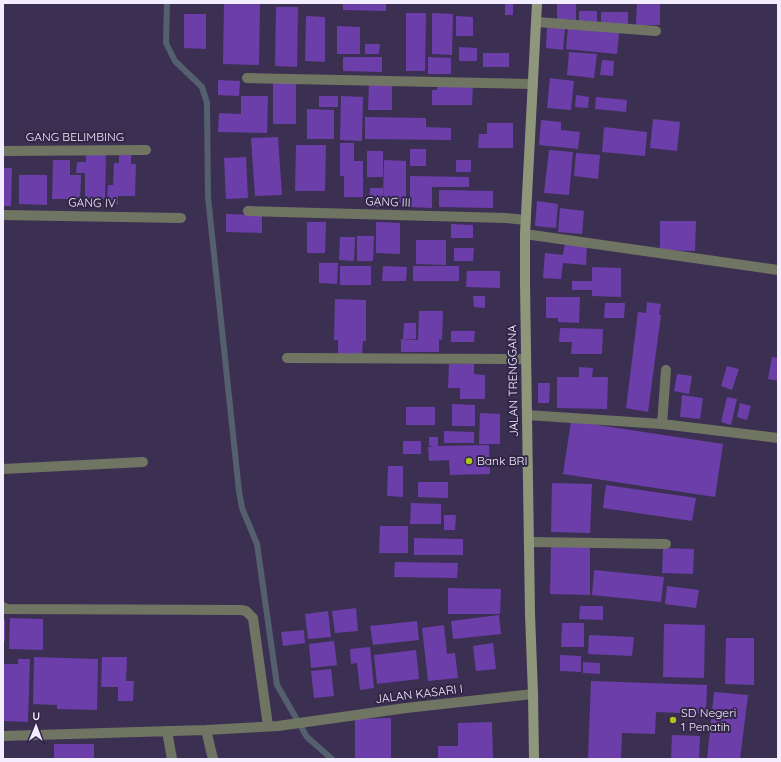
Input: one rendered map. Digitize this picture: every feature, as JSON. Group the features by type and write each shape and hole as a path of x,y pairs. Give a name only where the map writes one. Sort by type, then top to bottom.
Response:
{"main road":[{"name":"JALAN TRENGGANA","path":"534,759 525,330 525,234 537,3"}],"street":[{"path":"537,22 656,31"},
{"path":"247,78 533,84"},
{"name":"GANG BELIMBING","path":"3,151 146,150"},
{"name":"GANG III","path":"248,211 526,220"},
{"name":"GANG IV","path":"3,215 181,218"},
{"path":"525,234 778,270"},
{"path":"287,358 526,360"},
{"path":"662,424 666,370"},
{"path":"527,415 662,424 778,438"},
{"path":"3,469 143,462"},
{"path":"530,542 666,544"},
{"path":"3,607 6,609 246,611 253,618 273,726"},
{"name":"JALAN KASARI I","path":"3,736 206,730 273,726 533,694"},
{"path":"206,730 213,759"},
{"path":"167,731 172,759"}],"building":[{"path":"224,3 260,4 259,65 223,64"},
{"path":"343,3 386,3 386,11 343,10"},
{"path":"505,3 513,3 513,15 505,15"},
{"path":"557,3 576,3 576,20 557,19"},
{"path":"637,3 660,3 660,25 636,25"},
{"path":"276,7 298,7 297,67 275,66"},
{"path":"579,11 597,11 597,23 579,22"},
{"path":"601,12 628,12 628,25 601,25"},
{"path":"406,13 426,13 425,71 406,71"},
{"path":"432,13 453,14 452,55 432,54"},
{"path":"184,14 206,14 206,49 184,48"},
{"path":"306,16 325,17 325,62 305,61"},
{"path":"456,16 473,17 473,36 456,36"},
{"path":"547,25 565,27 563,50 546,48"},
{"path":"337,26 360,27 360,54 337,54"},
{"path":"568,28 619,33 617,54 566,49"},
{"path":"365,44 380,44 379,54 365,54"},
{"path":"459,47 477,48 477,61 459,61"},
{"path":"569,52 597,54 594,78 567,75"},
{"path":"483,53 509,53 509,67 483,67"},
{"path":"343,57 382,57 382,72 343,71"},
{"path":"428,57 451,58 451,74 428,74"},
{"path":"602,60 614,61 613,76 600,75"},
{"path":"550,78 574,81 571,110 547,108"},
{"path":"218,80 240,81 239,96 218,95"},
{"path":"273,82 296,82 296,124 273,124"},
{"path":"369,83 392,83 392,110 368,110"},
{"path":"437,84 473,85 472,105 432,105 432,90 437,90"},
{"path":"576,95 589,97 588,108 575,107"},
{"path":"241,96 268,96 267,133 218,132 219,113 241,114"},
{"path":"319,96 338,96 338,107 319,107"},
{"path":"341,96 363,97 362,141 340,140"},
{"path":"596,97 627,100 626,112 595,109"},
{"path":"307,109 334,110 334,139 307,139"},
{"path":"365,117 426,118 426,127 451,128 451,140 365,139"},
{"path":"653,119 680,122 677,151 650,148"},
{"path":"541,120 561,122 561,130 580,132 578,149 539,145"},
{"path":"487,123 513,123 513,148 478,148 479,134 487,134"},
{"path":"604,127 647,132 645,156 602,152"},
{"path":"278,137 282,195 255,196 251,138"},
{"path":"340,143 354,143 354,161 363,161 363,197 344,197 344,176 340,176"},
{"path":"296,145 326,145 325,191 295,191"},
{"path":"410,149 426,149 426,166 410,166"},
{"path":"549,150 573,152 569,195 544,193"},
{"path":"367,151 383,151 383,177 367,177"},
{"path":"86,153 106,154 105,199 85,198 85,173 76,173 77,162 86,162"},
{"path":"576,153 600,155 598,179 574,176"},
{"path":"119,154 131,155 131,164 136,164 135,196 118,196 118,204 107,204 108,185 113,185 114,163 119,163"},
{"path":"246,157 248,198 226,199 224,158"},
{"path":"53,160 70,160 70,175 81,175 80,199 52,199"},
{"path":"384,160 406,161 406,203 383,203"},
{"path":"456,160 471,160 471,172 456,172"},
{"path":"3,168 12,168 11,206 3,206"},
{"path":"19,175 47,175 47,205 19,204"},
{"path":"410,176 469,177 469,187 432,187 432,208 410,207"},
{"path":"370,188 383,188 383,207 369,207"},
{"path":"439,190 493,191 493,208 439,207"},
{"path":"537,201 558,204 556,228 535,226"},
{"path":"560,208 584,211 582,234 558,232"},
{"path":"226,214 262,215 262,233 226,232"},
{"path":"660,221 696,221 695,251 660,250"},
{"path":"307,222 326,222 325,253 307,253"},
{"path":"376,222 400,223 400,254 376,253"},
{"path":"451,224 473,225 473,238 451,238"},
{"path":"357,236 374,236 373,261 357,261"},
{"path":"340,237 355,237 354,261 339,260"},
{"path":"416,240 446,240 446,265 416,264"},
{"path":"565,243 587,245 586,265 563,263 561,279 543,278 545,253 563,255"},
{"path":"454,248 474,248 473,261 454,261"},
{"path":"319,263 338,263 337,284 319,283"},
{"path":"340,266 371,266 371,285 340,285"},
{"path":"383,266 407,267 406,281 382,281"},
{"path":"413,266 459,266 459,281 413,281"},
{"path":"592,267 621,268 621,297 592,296 592,290 572,290 572,281 592,281"},
{"path":"467,271 500,271 500,288 466,287"},
{"path":"473,296 485,296 485,308 474,307"},
{"path":"546,297 580,297 579,323 558,322 558,318 546,318"},
{"path":"335,299 366,300 366,341 363,341 362,354 338,354 338,340 334,340"},
{"path":"647,302 661,304 659,315 661,315 648,412 626,408 638,312 646,313"},
{"path":"605,303 625,303 624,318 604,318"},
{"path":"419,311 443,311 442,340 439,339 439,352 401,352 401,339 418,340"},
{"path":"404,323 416,323 416,339 403,339"},
{"path":"560,328 603,329 602,354 571,354 572,342 559,342"},
{"path":"451,331 475,331 474,342 451,342"},
{"path":"772,357 778,358 778,381 768,379"},
{"path":"449,364 474,364 474,374 485,375 485,399 460,399 460,388 448,388"},
{"path":"727,366 739,369 732,390 721,386"},
{"path":"579,367 593,368 592,377 608,377 607,409 557,408 557,377 579,377"},
{"path":"677,374 692,376 689,394 674,391"},
{"path":"538,383 550,383 549,403 538,403"},
{"path":"682,395 703,398 700,419 680,417"},
{"path":"727,397 737,399 731,425 721,422"},
{"path":"740,403 751,406 747,420 737,417"},
{"path":"452,404 475,405 475,426 452,426"},
{"path":"406,407 435,407 435,425 406,425"},
{"path":"480,413 500,414 500,444 479,444"},
{"path":"571,421 723,444 715,497 563,474"},
{"path":"444,431 474,432 474,443 444,443"},
{"name":"Bank BRI","path":"429,437 438,437 438,446 489,445 490,474 450,475 449,460 429,461 428,447 434,447 429,446"},
{"path":"403,441 421,441 421,454 403,454"},
{"path":"388,466 403,466 403,497 387,496"},
{"path":"418,482 448,482 448,498 418,497"},
{"path":"552,483 592,484 590,533 551,532"},
{"path":"606,485 696,498 692,521 603,508"},
{"path":"411,503 441,504 441,524 410,524"},
{"path":"444,515 456,515 455,530 444,530"},
{"path":"380,526 408,526 408,553 379,553"},
{"path":"414,538 463,539 463,555 414,555"},
{"path":"551,546 590,547 590,595 550,594"},
{"path":"663,548 694,549 693,574 662,573"},
{"path":"395,562 458,563 457,578 394,577"},
{"path":"594,570 664,577 661,602 592,595"},
{"path":"667,586 699,590 696,608 665,604"},
{"path":"448,588 501,589 500,614 448,614"},
{"path":"580,606 603,606 603,620 579,619"},
{"path":"356,608 358,631 335,633 332,611"},
{"path":"328,611 331,637 308,639 305,614"},
{"path":"499,615 501,634 453,639 451,621"},
{"path":"10,618 43,619 43,650 9,649"},
{"path":"3,620 5,620 5,641 3,641"},
{"path":"417,621 419,640 373,645 370,626"},
{"path":"562,623 584,623 584,647 561,647"},
{"path":"664,624 705,625 704,678 663,677"},
{"path":"444,625 447,654 455,653 458,678 428,681 422,628"},
{"path":"304,630 305,643 283,646 281,632"},
{"path":"589,635 634,637 632,656 588,654"},
{"path":"726,638 754,638 754,685 725,684"},
{"path":"334,641 337,665 311,668 309,644"},
{"path":"493,643 496,669 476,671 473,646"},
{"path":"370,647 374,688 360,690 357,663 351,664 350,649"},
{"path":"416,650 419,679 377,684 374,655"},
{"path":"560,655 581,656 581,672 560,671"},
{"path":"34,657 98,659 97,710 57,709 57,705 33,704"},
{"path":"102,657 127,657 126,681 134,681 133,701 118,701 118,687 101,687"},
{"path":"18,659 30,659 28,722 3,721 3,664 18,664"},
{"path":"583,662 600,663 600,674 583,673"},
{"path":"331,669 334,696 314,698 311,671"},
{"path":"591,681 707,685 706,714 656,712 655,734 622,733 621,759 588,759"},
{"path":"714,692 748,695 740,759 707,759"},
{"path":"391,718 391,759 355,759 355,719"},
{"path":"492,722 493,759 438,759 438,746 458,746 458,723"},
{"path":"672,735 700,736 699,759 671,759"},
{"path":"54,744 94,744 94,759 54,759"}],"waterway":[{"path":"167,3 166,43 175,61 202,87 207,103 208,197 239,491 242,508 257,544 277,685 307,737 332,759"}],"place":[{"name":"Bank BRI","path":"469,461"},
{"name":"SD Negeri 1 Penatih","path":"673,720"}]}
